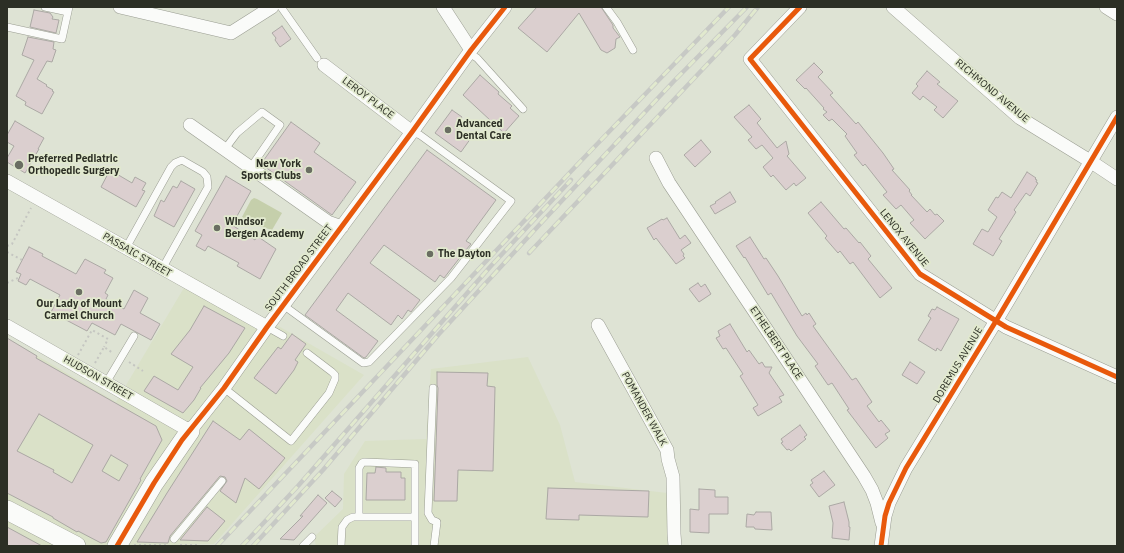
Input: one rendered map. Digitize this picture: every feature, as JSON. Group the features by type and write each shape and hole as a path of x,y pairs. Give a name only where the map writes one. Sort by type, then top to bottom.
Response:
{"street":[{"path":"120,7 231,33 272,7"},
{"path":"443,7 470,51"},
{"name":"SOUTH BROAD STREET","path":"125,545 154,483 190,431 224,388 266,327 412,132 470,51 505,7"},
{"name":"LENOX AVENUE","path":"800,7 750,59 920,274 1006,327 1117,377"},
{"name":"RICHMOND AVENUE","path":"893,7 1020,118 1117,179"},
{"path":"1106,7 1117,14"},
{"name":"LEROY PLACE","path":"320,62 412,132"},
{"name":"DOREMUS AVENUE","path":"881,546 885,516 889,503 906,468 996,321 1117,117"},
{"path":"190,124 328,222 342,226"},
{"name":"ETHELBERT PLACE","path":"656,158 668,182 864,476 877,503 883,533"},
{"name":"PASSAIC STREET","path":"7,181 266,327"},
{"name":"POMANDER WALK","path":"598,325 667,450 673,477 675,546"},
{"name":"HUDSON STREET","path":"7,326 190,431"},
{"path":"7,510 76,546"}],"lane":[{"path":"7,28 62,39 68,10 45,7"},
{"path":"281,7 320,62"},
{"path":"606,7 617,22 633,50"},
{"path":"470,51 523,109"},
{"path":"225,149 237,133 262,112 280,125 251,167"},
{"path":"283,305 363,363 369,362 451,278 511,201 420,135 412,132"},
{"path":"126,248 171,167 175,163 182,160 203,172 207,176 208,187 162,269"},
{"path":"266,327 283,336"},
{"path":"106,383 134,336"},
{"path":"224,388 291,441 329,393 335,379 335,375 332,372 307,353"},
{"path":"433,388 428,513 432,520 436,522 434,546"},
{"path":"359,517 359,468 364,462 415,464 415,546"},
{"path":"175,543 222,481"},
{"path":"341,546 342,527 347,520 353,517 415,518"},
{"path":"303,546 312,537"}],"path":[{"path":"7,246 12,244 32,207"},
{"path":"7,252 22,260"},
{"path":"7,283 20,277"},
{"path":"77,356 92,330 108,339 104,347"},
{"path":"125,545 175,543 197,546"}],"shaded area":[{"path":"254,198 282,213 272,230 259,226 242,217 251,200"},
{"path":"191,276 364,375 214,544 136,546 7,546 7,338 116,402"},
{"path":"528,357 560,425 575,482 667,493 667,546 316,546 314,537 343,509 344,474 365,441 426,439 431,369"}],"building":[{"path":"537,7 601,7 620,37 616,39 615,48 607,53 601,50 579,13 547,52 518,28"},
{"path":"34,10 50,13 53,17 52,19 59,20 56,33 30,27"},
{"path":"282,26 291,39 280,47 272,33"},
{"path":"28,37 54,42 53,49 56,50 52,62 47,61 37,79 47,85 46,86 54,92 42,114 25,105 26,102 16,96 34,60 22,55"},
{"path":"814,63 823,72 818,77 833,93 830,95 856,124 858,122 883,153 894,169 892,170 910,190 911,195 927,212 930,209 935,215 937,214 944,221 925,239 910,223 914,220 901,205 896,209 883,195 887,192 865,164 863,166 854,155 857,153 845,136 847,134 832,119 829,121 823,115 827,112 823,109 824,108 806,88 805,89 796,80"},
{"path":"927,71 940,82 937,84 958,101 943,118 934,110 937,107 923,96 920,100 912,93 918,86 916,84"},
{"path":"480,75 499,92 498,94 512,106 510,108 519,116 504,133 463,95"},
{"path":"749,105 761,119 757,123 777,148 786,141 789,154 787,156 806,178 796,186 794,183 786,190 773,175 771,177 763,167 773,158 762,145 756,149 748,140 752,137 734,117"},
{"name":"Advanced Dental Care","path":"452,110 462,117 455,127 471,138 461,152 435,133"},
{"path":"15,121 44,138 25,173 7,162 7,158 14,146 7,142 7,135"},
{"path":"291,122 320,143 314,152 356,182 332,215 261,164"},
{"path":"701,140 711,152 695,167 684,155"},
{"name":"The Dayton","path":"427,150 496,200 466,241 471,244 444,278 440,275 435,282 384,245 370,263 420,300 411,312 408,310 402,319 398,315 391,325 348,293 336,310 378,341 364,358 305,315"},
{"path":"110,170 132,183 135,177 146,183 142,190 145,191 136,207 101,187"},
{"path":"1027,172 1036,178 1036,182 1038,183 1030,196 1026,193 1014,210 1016,212 999,239 1002,241 993,256 973,244 982,229 988,232 997,217 988,210 996,197 998,198 1002,192 1011,198"},
{"name":"Windsor Bergen Academy","path":"226,176 251,191 232,225 255,240 257,236 276,249 260,279 237,266 239,263 208,246 205,251 196,246 202,235 195,231"},
{"path":"181,181 195,189 174,227 154,216 161,200 164,202 173,186 177,188"},
{"path":"730,192 736,202 715,214 710,206"},
{"path":"821,202 844,229 846,228 859,243 860,242 871,256 868,259 892,288 880,298 853,262 850,264 840,251 838,253 825,238 827,236 808,213"},
{"path":"667,218 680,239 685,235 691,243 681,250 685,258 676,264 656,238 654,240 647,228 662,219"},
{"path":"750,237 764,259 766,258 778,276 802,316 809,313 816,324 813,326 852,380 856,378 872,402 867,406 879,422 881,420 890,431 885,434 888,438 876,448 847,410 849,409 832,383 828,385 815,366 818,364 797,336 771,293 768,295 745,257 744,258 736,246"},
{"name":"Our Lady of Mount Carmel Church","path":"29,247 43,254 42,256 76,274 85,259 106,270 104,273 113,278 105,293 108,295 106,299 124,309 134,290 148,298 140,313 160,324 151,340 121,324 115,335 92,323 87,331 51,312 60,295 30,279 26,285 18,281 21,274 16,272"},
{"path":"698,283 701,287 705,284 711,294 699,302 689,289"},
{"path":"204,306 245,328 229,353 200,388 194,400 183,413 144,391 154,376 178,390 193,367 171,354 190,330"},
{"path":"937,307 959,319 941,351 937,348 936,351 918,340 931,318 928,316 932,309 935,310"},
{"path":"730,324 747,352 749,350 759,364 762,362 765,367 772,367 769,373 784,395 779,397 782,402 758,416 753,408 758,405 740,376 743,374 726,348 723,349 716,338 720,336 718,331"},
{"path":"292,334 306,344 295,360 298,362 294,370 276,394 254,378 278,347 281,349"},
{"path":"7,338 37,356 36,358 156,426 162,440 106,542 101,543 78,531 77,532 53,517 7,493","holes":["39,414 93,445 72,483 53,472 54,470 17,451","111,455 128,465 119,481 102,471"]},
{"path":"910,362 925,372 917,384 902,375"},
{"path":"437,372 488,373 487,386 495,387 493,471 458,470 457,501 434,501 438,388"},
{"path":"213,421 240,440 249,429 285,458 259,489 245,478 236,503 220,491 227,481 225,477 220,476 170,536 168,543 137,542 167,493"},
{"path":"800,425 807,435 804,437 806,439 791,451 789,449 787,450 781,443 783,442 781,439"},
{"path":"376,467 386,468 386,472 401,472 401,478 405,478 405,500 366,500 367,473 375,473"},
{"path":"824,471 835,485 819,497 810,485 813,483 811,480"},
{"path":"548,488 649,491 648,517 579,515 579,520 546,519"},
{"path":"699,489 715,490 715,497 728,497 728,514 709,514 709,533 690,532 690,509 699,510"},
{"path":"332,491 342,499 335,507 325,498"},
{"path":"318,495 327,503 294,540 280,539 303,516 300,516"},
{"path":"844,502 850,527 849,540 832,538 833,523 829,506"},
{"path":"207,507 225,521 208,541 180,540"},
{"path":"756,512 771,512 772,530 746,527 747,514 754,515"},
{"path":"7,527 42,546 7,546"}],"railway":[{"path":"217,546 577,165 729,7"},
{"path":"253,546 323,470 439,334 674,81 747,7"},
{"path":"529,253 735,35 758,7"},
{"path":"242,546 298,486 490,267 571,180"}],"cycle path":[{"path":"117,546 154,483 182,440 224,388 267,327 471,50 505,7"},
{"path":"800,7 750,59 920,274 1006,327 1117,377"},
{"path":"881,546 885,516 889,503 906,468 996,321 1117,117"}],"place":[{"name":"Advanced Dental Care","path":"448,130"},
{"name":"Preferred Pediatric Orthopedic Surgery","path":"19,165"},
{"name":"New York Sports Clubs","path":"309,170"},
{"name":"Windsor Bergen Academy","path":"217,228"},
{"name":"The Dayton","path":"430,254"},
{"name":"Our Lady of Mount Carmel Church","path":"79,292"}]}
